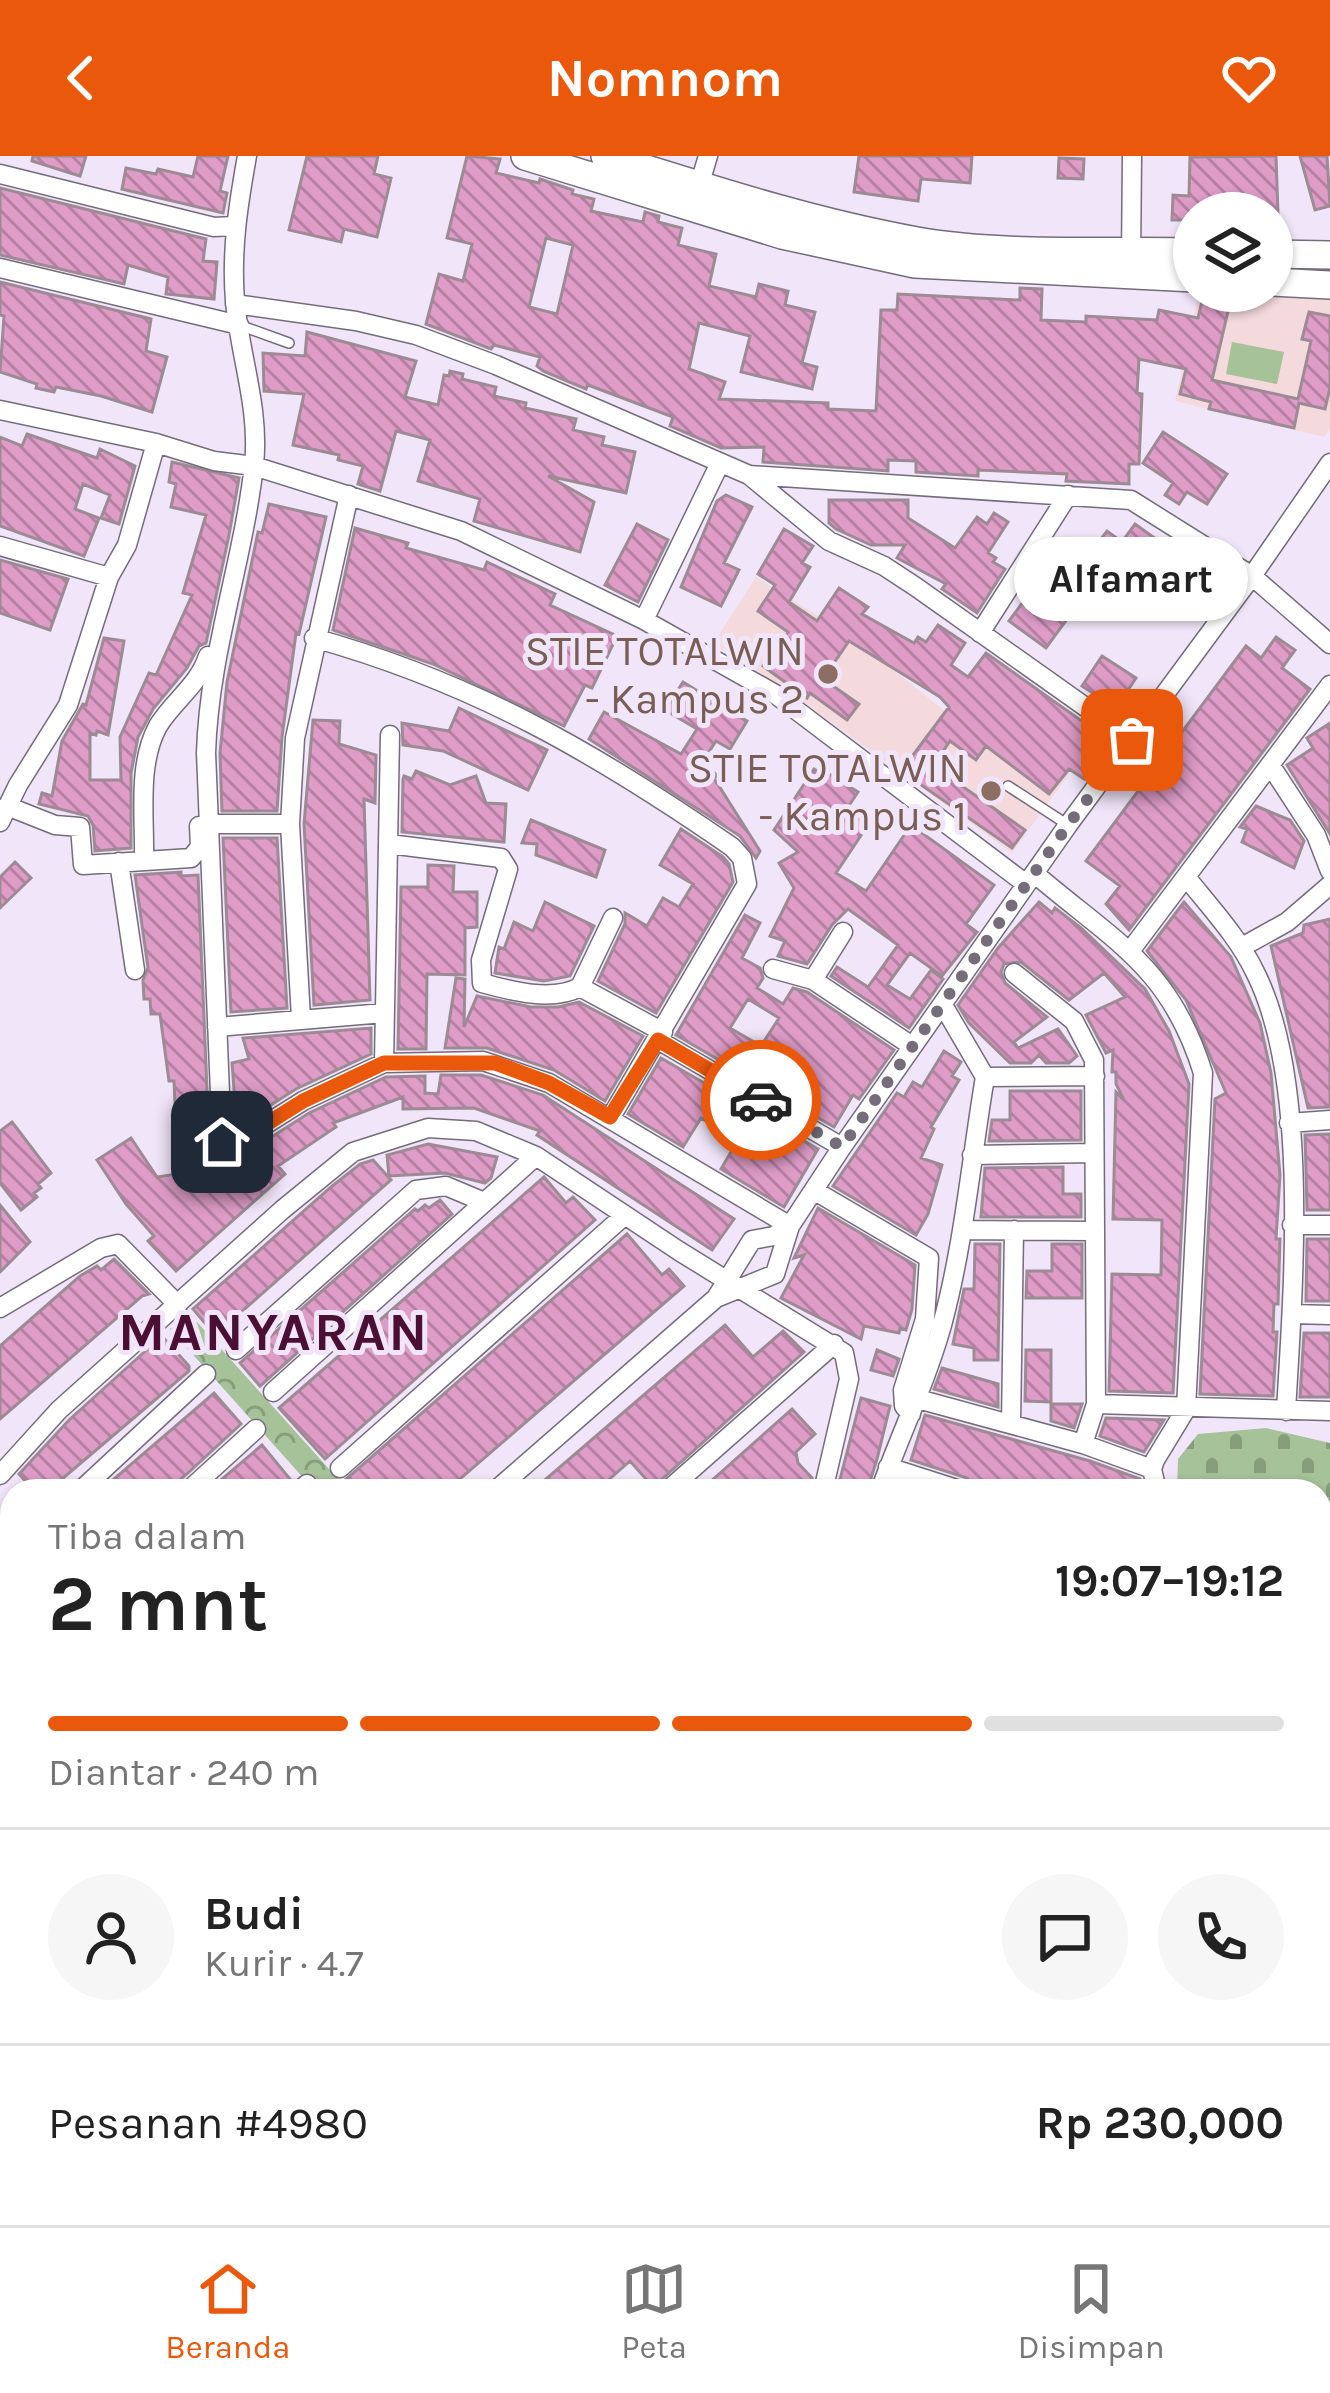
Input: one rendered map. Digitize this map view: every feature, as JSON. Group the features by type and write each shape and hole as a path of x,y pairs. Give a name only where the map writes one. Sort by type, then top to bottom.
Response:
{"street":[{"path":"247,156 233,226 237,315 256,419 254,466 207,698 222,1142 233,1145 303,1101 384,1063 495,1063 549,1083 790,1226"},
{"path":"525,156 782,235 917,253 962,246 1131,263 1173,273"},
{"path":"605,156 917,253"},
{"path":"699,186 708,156"},
{"path":"1131,263 1132,156"},
{"path":"0,174 214,227 233,226"},
{"path":"1293,254 1330,255"},
{"path":"1131,263 1173,256"},
{"path":"0,268 237,315 356,321 416,335 496,365 749,475 829,541 884,566 1132,740"},
{"path":"1293,283 1330,284"},
{"path":"0,410 156,443 214,461 254,466 461,531 644,620 775,694 1130,951 1166,992 1191,1036 1203,1073 1186,1409 1152,1469 1154,1479"},
{"path":"156,443 127,545 109,577 68,705 4,814 81,830 82,865 191,859 197,855 200,808 208,794"},
{"path":"644,620 720,463"},
{"path":"509,1479 716,1298 735,1284 775,1274 790,1226 842,1147 1330,465"},
{"path":"749,475 1141,503 1252,576 1330,644"},
{"path":"301,1018 290,824 295,738 349,495"},
{"path":"980,633 1068,495"},
{"path":"0,546 109,577"},
{"path":"144,860 149,746 161,722 205,667 221,592 235,568"},
{"path":"314,638 393,660 504,707 638,782 732,847 742,859 747,884 610,1117"},
{"path":"1130,951 1330,685"},
{"path":"384,1063 390,734"},
{"path":"1271,766 1316,835 1330,871"},
{"path":"212,824 290,824"},
{"path":"388,844 501,858 508,869 481,960 482,983 506,990 561,994 580,987 613,918"},
{"path":"119,862 135,970"},
{"path":"1186,877 1242,947 1275,1022 1285,1070 1292,1225 1286,1411"},
{"path":"1242,947 1287,922 1330,885"},
{"path":"813,980 842,932"},
{"path":"773,969 813,980 913,1046"},
{"path":"1014,973 1074,1021 1094,1060 1096,1405 1083,1444"},
{"path":"580,987 842,1147"},
{"path":"884,1479 942,1324 963,1230 986,1077 943,1005"},
{"path":"217,1027 384,1013"},
{"path":"986,1077 1095,1076"},
{"path":"1289,1123 1330,1120"},
{"path":"0,1475 58,1410 353,1152 409,1132 452,1128 476,1131 536,1156 834,1344 848,1360 849,1379 827,1479"},
{"path":"972,1155 1094,1153"},
{"path":"273,1392 536,1156"},
{"path":"236,1350 416,1190 446,1186 484,1202"},
{"path":"814,1191 929,1258 925,1318 903,1390 904,1406 1011,1424 1152,1469"},
{"path":"340,1468 625,1215"},
{"path":"1292,1225 1330,1225"},
{"path":"735,1284 752,1240 774,1236 790,1226"},
{"path":"963,1230 1094,1231"},
{"path":"1011,1424 1014,1230"},
{"path":"0,1308 101,1248 118,1244 178,1305"},
{"path":"1292,1314 1330,1315"},
{"path":"681,1479 834,1344"},
{"path":"93,1479 206,1374"},
{"path":"1096,1405 1330,1411"},
{"path":"201,1479 256,1429"},
{"path":"888,1467 925,1479"}],"lane":[{"path":"237,315 289,343"},
{"path":"1008,786 1068,825"}],"shaded area":[{"path":"1293,296 1330,297 1330,429 1324,437 1175,401 1195,312 1293,312"},
{"path":"756,577 855,639 988,740 1000,724 1069,774 1012,853 805,703 713,644"}],"green space":[{"path":"1232,342 1284,352 1277,384 1226,374"},
{"path":"189,1313 338,1479 304,1479 170,1329"},
{"path":"1266,1428 1330,1443 1330,1479 1177,1479 1178,1459 1198,1434"}],"building":[{"path":"33,156 86,156 80,176 32,161"},
{"path":"198,156 228,156 220,191 227,193 223,213 122,189 126,168 193,177"},
{"path":"307,156 378,156 374,174 391,178 377,237 344,229 341,242 289,230"},
{"path":"467,156 500,159 496,173 539,183 540,179 573,190 572,194 594,199 591,211 643,222 645,212 659,216 658,222 682,228 678,245 716,254 709,286 756,297 759,284 788,291 785,305 815,312 802,363 817,367 812,389 741,372 750,336 699,323 689,369 725,382 719,399 828,403 828,409 876,411 881,310 897,310 898,294 1020,300 1020,288 1042,289 1041,320 1086,322 1086,316 1157,320 1159,310 1198,318 1199,312 1228,312 1212,380 1298,399 1311,341 1302,339 1309,312 1330,316 1330,388 1325,409 1299,403 1294,428 1209,409 1211,402 1180,394 1186,369 1139,359 1139,464 1129,464 1129,484 1066,481 1067,474 916,472 916,461 888,460 888,471 763,462 764,447 721,448 670,426 673,417 543,371 537,366 540,357 494,345 491,349 426,324 439,274 463,281 472,244 447,238","holes":["546,238 573,245 557,314 529,307"]},
{"path":"859,156 972,156 970,183 921,179 918,201 854,192"},
{"path":"1276,156 1277,192 1189,192 1190,157"},
{"path":"1300,156 1327,156 1330,206 1315,210"},
{"path":"1059,158 1084,159 1083,179 1058,178"},
{"path":"0,188 206,239 203,261 217,262 214,299 166,294 168,277 128,265 124,284 0,255"},
{"path":"0,282 151,319 146,351 167,357 152,412 101,396 36,388 37,384 0,372 4,316 0,315"},
{"path":"307,332 416,361 405,397 438,405 444,375 449,376 450,371 463,374 462,379 496,387 494,396 526,403 525,408 576,419 573,430 604,437 602,445 635,452 626,493 548,476 594,502 580,552 474,521 480,499 418,481 430,440 396,431 380,491 358,484 363,466 338,460 339,455 293,445 304,394 264,391 263,353 305,356"},
{"path":"1163,432 1227,474 1207,504 1187,492 1179,504 1165,495 1173,483 1143,463"},
{"path":"27,434 97,458 100,449 135,466 119,524 101,518 110,495 83,484 75,509 99,518 84,556 0,526 0,437 22,446"},
{"path":"172,462 239,478 229,535 206,643 153,709 138,737 131,773 131,848 95,851 88,816 39,804 42,793 52,796 62,741 86,705 104,638 124,641 108,735 90,733 90,780 121,780 120,737 149,673 156,675 192,595 183,593 206,515 171,507 176,484 169,482"},
{"path":"726,495 752,507 724,563 739,570 721,606 681,587 717,501"},
{"path":"829,500 908,500 908,518 955,548 977,517 987,524 994,513 1008,522 988,553 1005,569 977,613 942,589 946,584 897,558 905,545 871,545 836,529 829,523"},
{"path":"269,504 326,517 296,633 277,811 222,811 220,753 227,682 258,532 262,533"},
{"path":"637,524 668,540 638,602 605,585"},
{"path":"1135,524 1224,588 1201,619 1114,555 1046,648 1009,621 1066,544 1086,559 1107,531 1122,542"},
{"path":"355,528 484,570 487,562 555,594 550,605 617,636 592,688 585,685 564,726 433,664 333,630"},
{"path":"784,529 813,546 802,563 810,567 789,602 817,621 839,588 868,607 862,614 914,643 918,637 926,642 938,625 965,643 951,665 968,677 986,653 1110,741 1084,779 1069,769 1049,794 986,746 976,760 950,741 933,766 1025,830 1012,848 901,771 949,707 940,697 849,641 823,679 859,704 847,720 763,666 788,632 758,611 775,585 758,574"},
{"path":"0,560 68,579 50,630 0,613"},
{"path":"1276,637 1295,650 1282,668 1310,689 1129,930 1106,904 1120,886 1086,861 1246,646 1261,658"},
{"path":"1102,656 1136,678 1116,708 1082,686"},
{"path":"683,682 747,721 730,749 716,741 702,763 718,776 714,778 760,851 756,858 740,836 589,739 604,712 681,754 697,729 665,710"},
{"path":"459,708 547,750 528,790 443,751 403,745 402,723 449,731"},
{"path":"313,720 340,721 339,744 376,755 375,803 364,799 370,1000 314,1005 304,824"},
{"path":"1330,723 1330,834 1287,765 1313,748 1307,738"},
{"path":"814,769 858,792 846,810 868,825 836,873 866,891 911,825 994,885 966,924 977,932 942,976 910,953 887,985 910,999 931,970 943,979 909,1028 831,976 837,967 868,987 898,945 848,909 807,964 778,956 785,941 770,936 794,888 779,863 798,852 774,830"},
{"path":"416,771 450,785 476,776 486,803 506,804 504,842 402,832 403,779 412,779"},
{"path":"1256,806 1290,820 1304,841 1294,868 1242,842 1247,829 1240,827"},
{"path":"531,820 605,850 596,877 536,855 537,844 522,843"},
{"path":"681,829 723,857 733,882 656,1013 598,981 625,924 625,913 647,926 663,898 679,907 693,884 660,865"},
{"path":"223,838 277,838 287,1008 231,1012"},
{"path":"15,862 31,878 0,908 0,877"},
{"path":"428,865 454,866 453,892 477,892 477,927 465,928 465,975 427,974 426,1049 398,1049 401,887 428,887"},
{"path":"181,872 181,876 198,875 211,1185 248,1152 309,1113 386,1077 425,1076 425,1093 438,1094 441,1075 481,1075 543,1095 734,1219 712,1250 537,1135 540,1131 474,1108 403,1109 403,1097 333,1123 336,1127 278,1166 285,1174 176,1271 148,1241 154,1236 97,1160 131,1138 157,1177 178,1174 174,1081 169,1081 160,1014 151,1014 150,999 144,999 148,968 135,875"},
{"path":"545,902 594,926 570,976 544,981 495,973 499,947 504,949 514,922 533,931"},
{"path":"1039,902 1081,928 1145,989 1169,1031 1189,1084 1173,1393 1109,1391 1112,1274 1161,1275 1162,1220 1113,1219 1116,1092 1124,1100 1116,1072 1112,1072 1113,1050 1106,1053 1086,1015 1125,997 1104,973 1069,1000 1021,962 1004,964 1005,983 1047,1017 1014,1042 1018,1048 1058,1029 1077,1056 1069,1063 1046,1063 1039,1055 1031,1063 1010,1063 969,1023 958,1005 998,948"},
{"path":"1184,902 1231,957 1260,1023 1271,1073 1280,1175 1273,1396 1200,1394 1215,1099 1226,1093 1186,1000 1147,951"},
{"path":"745,915 760,923 742,958 760,968 763,978 757,988 783,1004 793,988 807,992 894,1050 859,1099 853,1095 834,1127 676,1035","holes":["748,999 779,1018 761,1046 730,1028"]},
{"path":"1330,919 1330,1107 1308,1108 1271,946 1303,933 1304,925"},
{"path":"456,978 465,979 464,1027 477,996 531,1007 579,1002 643,1036 605,1101 554,1070 487,1048 445,1048"},
{"path":"371,1028 371,1054 296,1089 255,1115 254,1111 236,1116 232,1063 249,1059 243,1038"},
{"path":"944,1051 961,1062 952,1076 959,1080 931,1127 921,1158 942,1165 928,1214 916,1235 833,1186 897,1093 904,1097 913,1082 922,1087"},
{"path":"661,1058 818,1149 784,1207 721,1169 738,1140 701,1118 683,1147 628,1114"},
{"path":"1010,1091 1081,1091 1081,1140 989,1141 992,1120 1010,1120"},
{"path":"12,1122 51,1173 38,1184 37,1197 21,1210 0,1183 0,1131"},
{"path":"1330,1134 1330,1210 1307,1210 1305,1135"},
{"path":"428,1144 497,1157 491,1178 485,1183 445,1173 389,1176 387,1155"},
{"path":"373,1160 391,1180 215,1335 193,1309 331,1187 360,1164"},
{"path":"1063,1167 1063,1194 1081,1194 1081,1217 981,1217 985,1168"},
{"path":"544,1177 566,1203 573,1197 595,1220 325,1459 279,1408"},
{"path":"440,1200 452,1214 260,1386 240,1363 415,1209 429,1208"},
{"path":"0,1205 30,1242 0,1272"},
{"path":"818,1208 915,1265 906,1330 900,1328 899,1333 864,1326 861,1339 781,1298 804,1255 794,1258"},
{"path":"627,1234 662,1275 669,1269 684,1286 460,1479 346,1479"},
{"path":"1307,1239 1330,1239 1330,1301 1306,1301"},
{"path":"975,1244 1000,1244 998,1360 974,1360 974,1348 953,1344 964,1289 974,1289"},
{"path":"1052,1244 1082,1244 1082,1298 1026,1298 1027,1271 1052,1271"},
{"path":"114,1259 149,1294 0,1419 0,1346 80,1276 97,1266 101,1270"},
{"path":"725,1325 753,1357 783,1331 804,1352 662,1479 646,1479 630,1461 610,1479 546,1479"},
{"path":"1304,1333 1330,1333 1330,1397 1300,1397"},
{"path":"162,1336 189,1366 189,1371 62,1479 23,1479 19,1474 69,1420"},
{"path":"877,1350 899,1359 893,1376 871,1370"},
{"path":"1026,1350 1051,1350 1051,1402 1025,1401"},
{"path":"942,1368 998,1384 998,1407 934,1389"},
{"path":"214,1393 241,1424 181,1479 114,1479"},
{"path":"861,1398 890,1406 871,1479 840,1479"},
{"path":"1051,1404 1082,1404 1074,1428 1051,1421"},
{"path":"792,1409 815,1434 796,1452 798,1463 811,1479 713,1479"},
{"path":"925,1415 1140,1479 968,1479 911,1460"},
{"path":"1106,1418 1164,1420 1144,1452 1100,1436"},
{"path":"262,1445 290,1479 222,1479"}],"way so far":[{"path":"761,1100 842,1147 1132,740"}],"place":[{"name":"STIE TOTALWIN - Kampus 2","path":"828,674"},
{"name":"Alfamart","path":"1132,740"},
{"name":"STIE TOTALWIN - Kampus 1","path":"991,791"}],"district":[{"name":"MANYARAN","path":"274,1331"}],"route":[{"path":"222,1142 233,1145 303,1101 384,1063 495,1063 549,1083 610,1117 658,1040 761,1100"}]}
